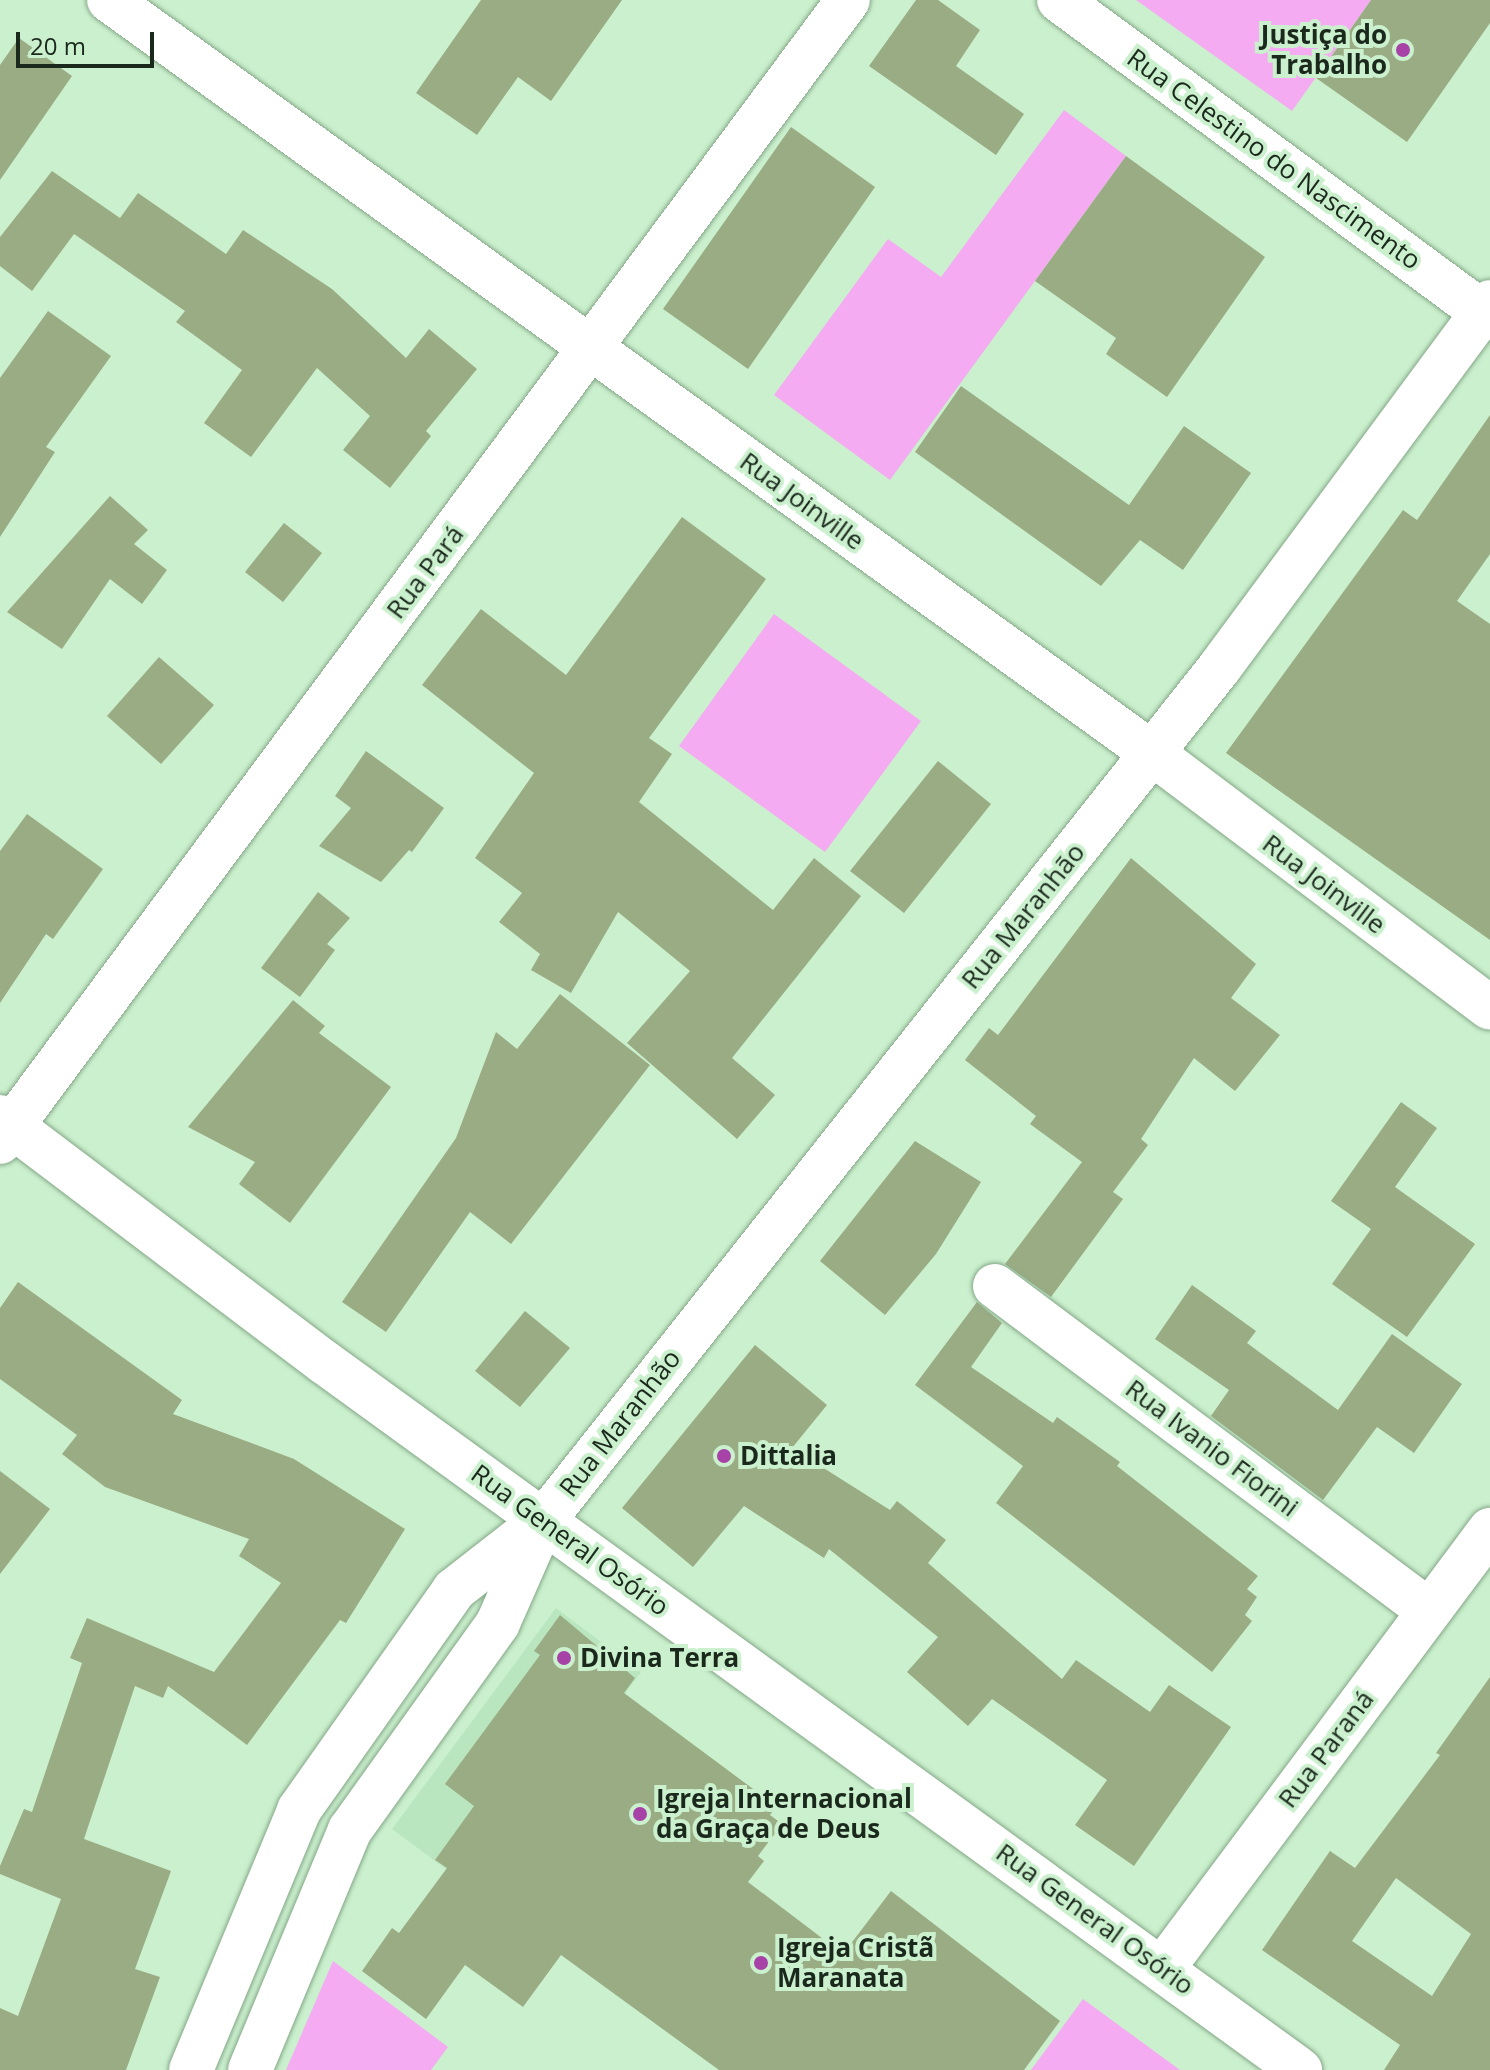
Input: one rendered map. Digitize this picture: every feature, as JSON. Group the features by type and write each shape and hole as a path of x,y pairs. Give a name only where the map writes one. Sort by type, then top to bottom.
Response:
{"street":[{"name":"Rua Joinville","path":"109,0 1152,753 1490,1008"},
{"name":"Rua Pará","path":"4,1128 592,348 848,0"},
{"name":"Rua Celestino do Nascimento","path":"1059,0 1487,311"},
{"name":"Rua Maranhão","path":"544,1520 1152,753 1487,311"},
{"name":"Rua General Osório","path":"4,1128 1300,2070"},
{"name":"Rua Ivanio Fiorini","path":"995,1286 1428,1610"},
{"path":"191,2070 299,1810 454,1590 544,1520"},
{"path":"250,2070 350,1830 498,1623 544,1520"},
{"name":"Rua Paraná","path":"1163,1968 1490,1530"},
{"path":"299,1810 350,1830"}],"shaded area":[{"path":"1136,0 1371,0 1292,111"},
{"path":"1064,110 1126,156 890,480 774,395 888,239 941,277"},
{"path":"774,614 921,721 825,852 679,746"},
{"path":"556,1608 641,1672 478,1893 392,1829"},
{"path":"333,1961 448,2047 431,2070 286,2070"},
{"path":"1083,1999 1180,2070 1031,2070"}],"building":[{"path":"481,0 622,0 551,101 518,77 477,135 416,93"},
{"path":"916,0 938,0 980,30 956,66 1024,114 996,155 869,66"},
{"name":"Justiça do Trabalho","path":"1371,0 1490,0 1490,23 1407,142 1316,78"},
{"path":"19,38 72,76 0,180 0,65"},
{"path":"791,127 875,187 748,369 663,309"},
{"path":"1126,156 1265,257 1167,397 1106,354 1116,338 1035,281"},
{"path":"52,171 120,218 138,193 226,254 243,230 332,289 406,358 429,329 477,369 426,431 431,436 390,488 343,450 370,416 317,368 251,457 204,423 242,370 176,322 185,311 74,234 32,291 0,266 0,237"},
{"path":"48,311 111,356 46,447 55,452 0,537 0,378"},
{"path":"961,386 1129,505 1184,426 1251,473 1183,570 1140,540 1101,586 915,452"},
{"path":"1490,415 1490,554 1457,601 1490,624 1490,940 1226,753 1403,510 1417,520"},
{"path":"110,496 148,530 134,544 167,570 142,604 110,579 62,649 7,612"},
{"path":"682,517 766,579 649,738 672,754 639,802 773,910 814,858 861,896 732,1058 775,1095 737,1139 627,1043 690,971 618,912 571,993 531,970 540,954 499,922 522,893 475,858 534,773 422,685 481,609 566,675"},
{"path":"284,523 322,553 283,602 245,572"},
{"path":"159,657 214,705 161,764 107,716"},
{"path":"366,751 444,808 412,852 409,850 381,882 319,846 351,808 335,796"},
{"path":"938,761 991,804 904,913 850,871"},
{"path":"27,814 103,869 53,939 46,934 0,1003 0,851"},
{"path":"1131,858 1256,964 1231,998 1280,1035 1235,1091 1194,1058 1141,1139 1148,1145 1113,1192 1123,1199 1051,1297 1005,1264 1082,1162 1030,1124 1036,1116 965,1060 989,1028 998,1035"},
{"path":"318,892 350,918 327,944 335,950 300,997 261,968"},
{"path":"560,994 650,1065 511,1244 470,1212 386,1332 342,1302 456,1138 496,1032 517,1049"},
{"path":"293,1000 325,1026 319,1033 391,1087 290,1223 239,1184 255,1162 188,1127"},
{"path":"1401,1102 1437,1128 1395,1187 1475,1244 1407,1337 1332,1284 1371,1229 1331,1201"},
{"path":"915,1141 981,1182 936,1254 885,1315 820,1261"},
{"path":"18,1282 182,1400 173,1414 294,1459 405,1529 346,1623 340,1620 247,1745 168,1686 163,1698 135,1686 84,1839 171,1871 135,1969 160,1977 126,2070 0,2070 0,2008 18,2016 61,1899 0,1874 0,1866 24,1809 32,1812 82,1663 70,1658 87,1618 214,1672 281,1583 239,1556 249,1539 105,1487 62,1454 77,1435 0,1379 0,1308"},
{"path":"1192,1285 1256,1331 1247,1343 1338,1410 1392,1334 1462,1384 1414,1453 1377,1427 1323,1500 1211,1416 1229,1390 1155,1339"},
{"path":"977,1302 1002,1323 971,1367 1053,1423 1057,1417 1120,1462 1117,1466 1258,1576 1247,1589 1257,1597 1245,1615 1252,1621 1212,1672 996,1503 1023,1466 915,1385"},
{"path":"525,1311 570,1348 520,1407 475,1371"},
{"path":"755,1345 827,1405 792,1448 890,1510 897,1501 946,1540 928,1563 1062,1679 1076,1660 1150,1712 1169,1685 1231,1727 1134,1866 1075,1825 1107,1780 992,1699 968,1726 907,1672 938,1637 829,1549 824,1558 744,1506 693,1567 622,1508"},
{"path":"0,1471 50,1509 0,1574"},
{"path":"560,1615 635,1678 624,1693 776,1806 770,1815 782,1824 758,1856 764,1861 748,1882 843,1954 891,1891 1060,2021 1024,2070 719,2070 561,1955 523,2007 465,1965 426,2019 362,1971 392,1928 399,1933 447,1868 435,1860 474,1806 445,1784 540,1655 534,1651"},
{"path":"1490,1677 1490,2070 1384,2070 1400,2045 1262,1950 1330,1851 1355,1868 1440,1755 1436,1753","holes":["1396,1878 1471,1934 1432,1996 1352,1941"]}],"place":[{"name":"Justiça do Trabalho","path":"1403,50"},
{"name":"Dittalia","path":"724,1456"},
{"name":"Divina Terra","path":"564,1658"},
{"name":"Igreja Internacional da Graça de Deus","path":"640,1814"},
{"name":"Igreja Cristã Maranata","path":"761,1963"}]}
